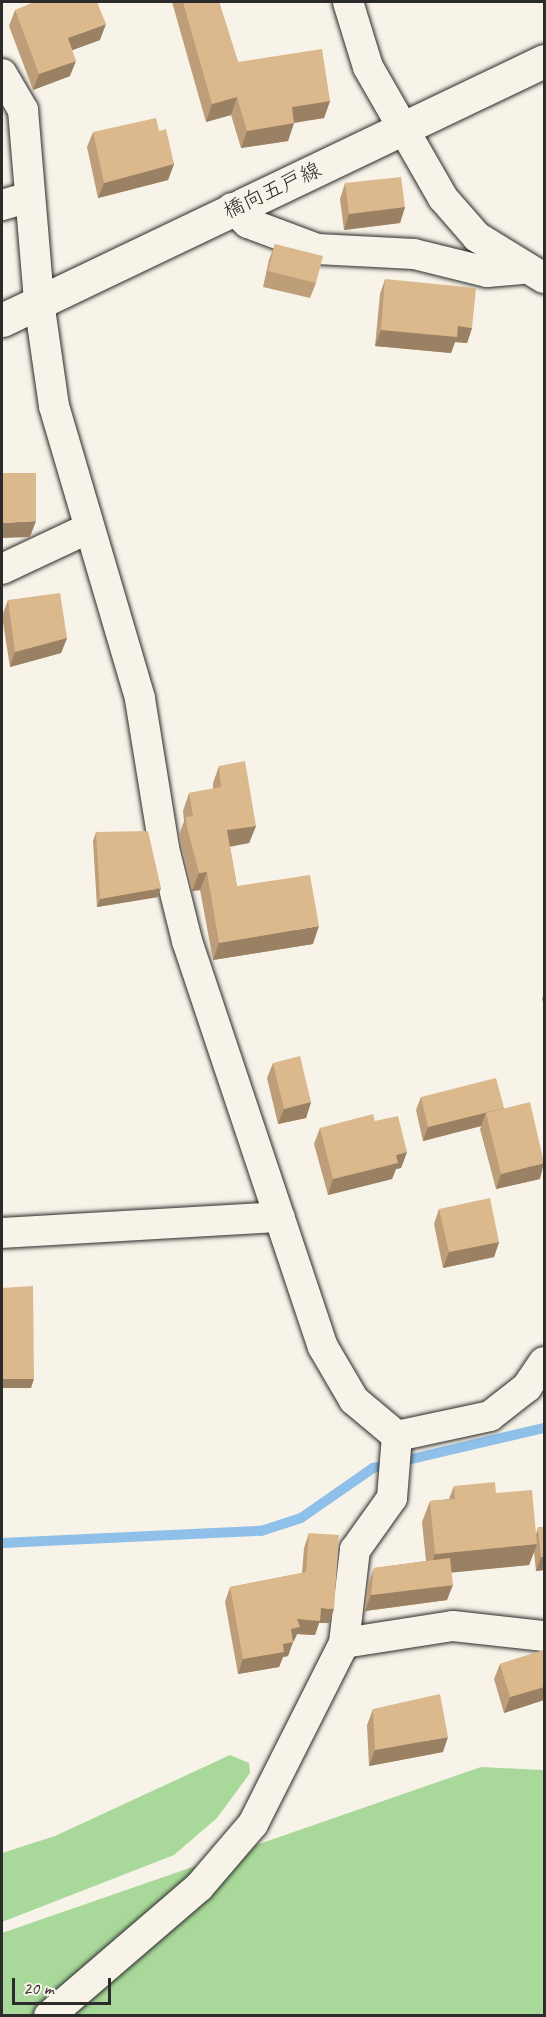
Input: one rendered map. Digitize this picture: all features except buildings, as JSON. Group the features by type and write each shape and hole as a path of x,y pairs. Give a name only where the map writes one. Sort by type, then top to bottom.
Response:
{"main road":[{"name":"橋向五戸線","path":"2,320 232,208 544,61"}],"street":[{"path":"348,2 368,67 443,198 477,237 533,274"},
{"path":"2,74 23,110 39,302 54,406 140,699 164,848 187,941 323,1347 354,1400 397,1436"},
{"path":"2,205 30,196"},
{"path":"232,208 248,223 316,249 414,254 487,272 533,274"},
{"path":"2,569 89,528"},
{"path":"2,1233 280,1217"},
{"path":"397,1436 490,1416 527,1387 544,1362"},
{"path":"49,2016 199,1887 253,1824 344,1643 355,1550 392,1498 397,1436"},
{"path":"344,1643 453,1626 544,1636"}],"green space":[{"path":"230,1755 249,1763 250,1773 217,1818 174,1855 2,1922 2,1853 55,1836"},
{"path":"481,1767 544,1770 544,2015 2,2016 2,1933"}],"waterway":[{"path":"2,1543 261,1531 301,1518 373,1468 544,1428"}]}
